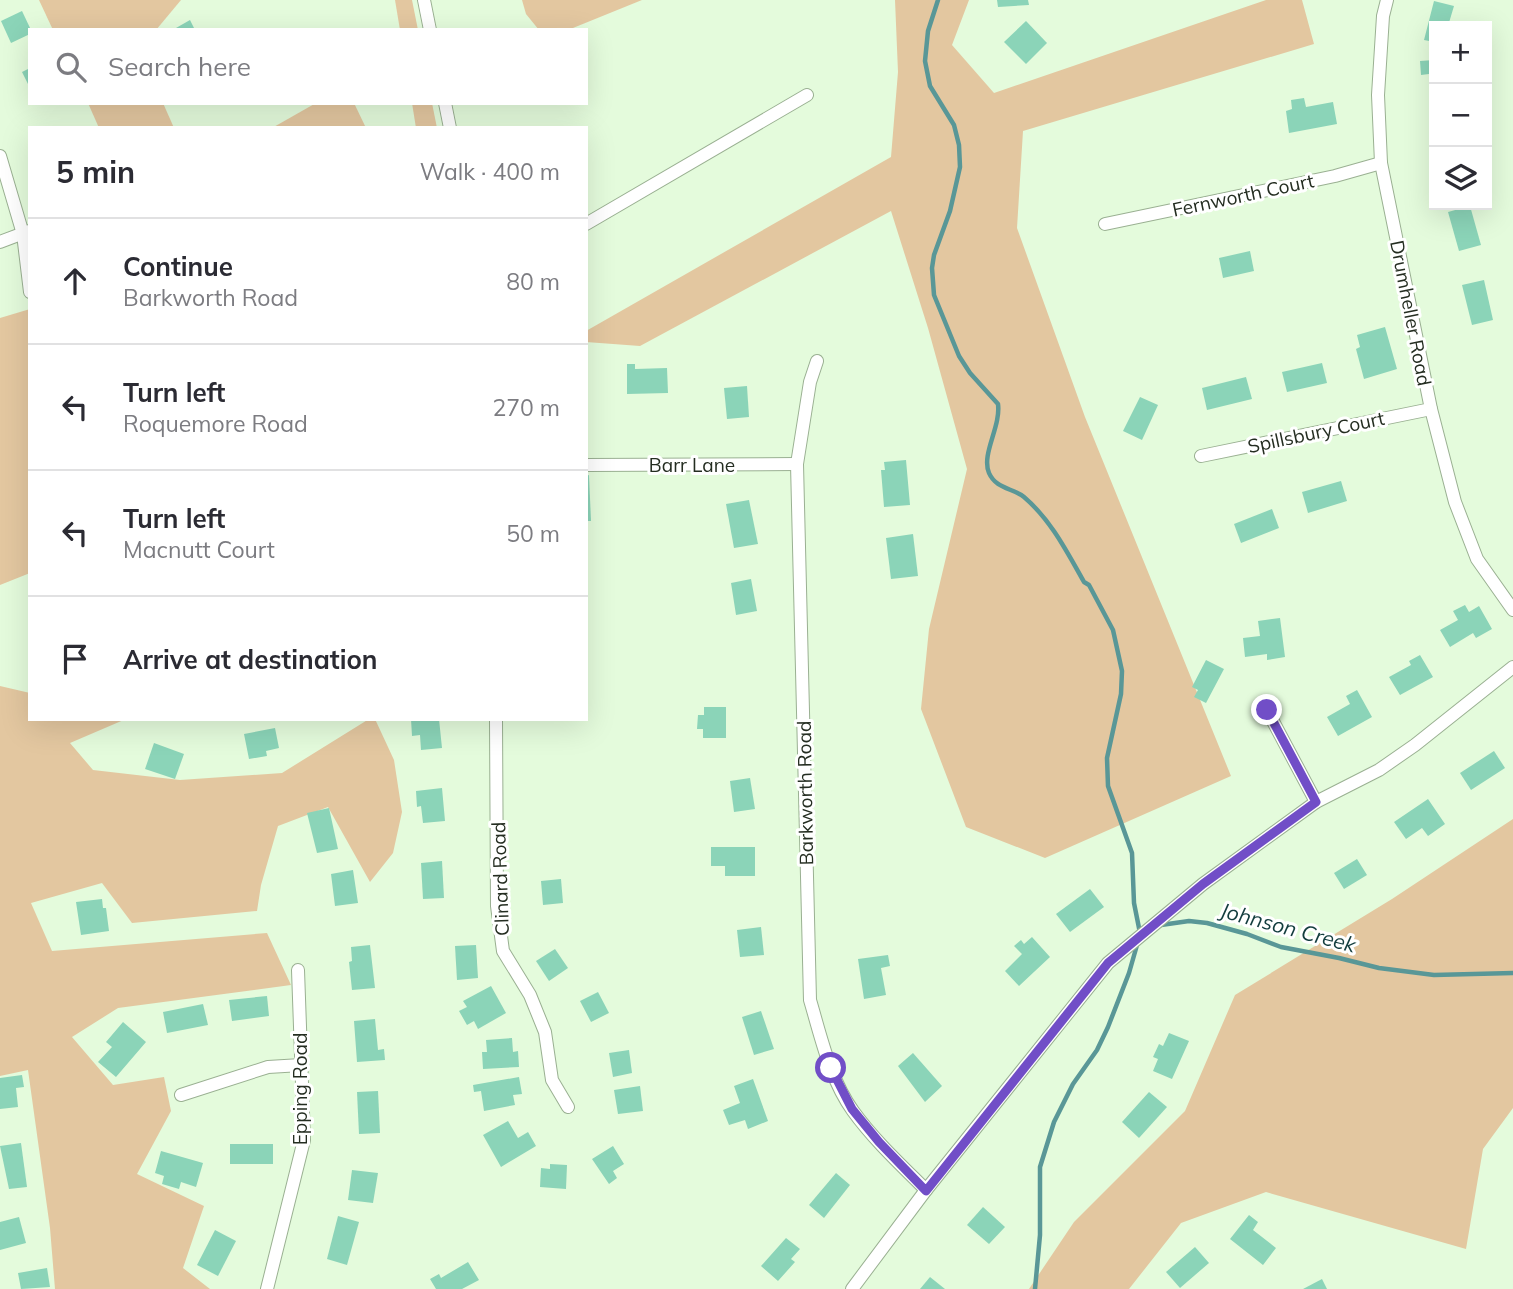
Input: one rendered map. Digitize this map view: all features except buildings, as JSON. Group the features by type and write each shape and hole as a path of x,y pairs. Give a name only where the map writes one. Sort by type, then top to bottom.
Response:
{"street":[{"path":"424,0 430,28"},
{"name":"Drumheller Road","path":"1387,0 1382,16 1378,95 1381,163 1431,409 1455,502 1478,559 1513,610"},
{"path":"588,223 807,95"},
{"path":"445,105 450,126"},
{"path":"0,156 27,232 28,252"},
{"name":"Fernworth Court","path":"1105,224 1381,163"},
{"path":"0,242 27,232"},
{"name":"Barkworth Road","path":"817,361 810,382 797,464 810,1000 831,1068 852,1109 926,1191"},
{"name":"Spillsbury Court","path":"1201,456 1431,409"},
{"name":"Barr Lane","path":"588,465 797,464"},
{"path":"852,1289 926,1191 1108,963 1203,884 1316,802 1379,770 1416,745 1513,667"},
{"path":"1267,710 1316,802"},
{"name":"Clinard Road","path":"496,721 497,906 503,951 530,995 545,1032 552,1080 568,1107"},
{"name":"Epping Road","path":"267,1289 304,1140 298,970"},
{"path":"181,1095 268,1067 301,1065"}],"shaded area":[{"path":"39,0 181,0 158,28 52,28"},
{"path":"395,0 412,0 418,28 400,28"},
{"path":"522,0 642,0 573,28 537,28 526,14"},
{"path":"895,0 969,0 952,45 994,93 1266,0 1302,0 1314,44 1023,131 1017,228 1085,417 1231,776 1045,858 966,827 921,709 929,629 967,469 928,328 891,211 640,346 588,342 588,330 891,157 898,72"},
{"path":"89,105 164,105 173,126 98,126"},
{"path":"312,105 355,105 365,126 276,126"},
{"path":"412,105 432,105 437,126 416,126"},
{"path":"28,310 28,574 0,585 0,318"},
{"path":"0,686 28,693 28,721 121,721 70,743 93,770 180,780 282,773 366,721 376,721 394,760 402,812 393,853 370,882 328,807 278,826 261,885 257,911 132,923 102,883 31,903 52,951 267,933 291,985 118,1008 72,1037 113,1085 164,1077 171,1111 137,1174 204,1206 183,1268 210,1289 55,1289 50,1228 28,1070 0,1076"},
{"path":"1513,819 1513,1108 1483,1149 1466,1249 1266,1192 1181,1223 1129,1289 1029,1289 1074,1222 1185,1111 1235,995 1392,899"}],"waterway":[{"path":"938,0 928,31 925,61 930,86 954,125 959,145 960,167 950,211 934,255 934,295 959,356 970,373 998,404 997,422 987,457 989,473 1000,485 1024,497 1042,516 1058,537 1084,582 1089,585 1113,630 1122,671 1121,694 1107,758 1108,786 1132,853 1134,903 1140,933"},
{"name":"Johnson Creek","path":"1161,925 1189,921 1207,923 1281,947 1379,968 1434,975 1513,973"},
{"name":"Johnson Creek","path":"1035,1289 1040,1235 1040,1167 1054,1122 1073,1084 1097,1050 1108,1027 1137,945"}],"route":[{"path":"831,1068 852,1109 926,1191 1108,963 1203,884 1316,802 1267,710"}]}
